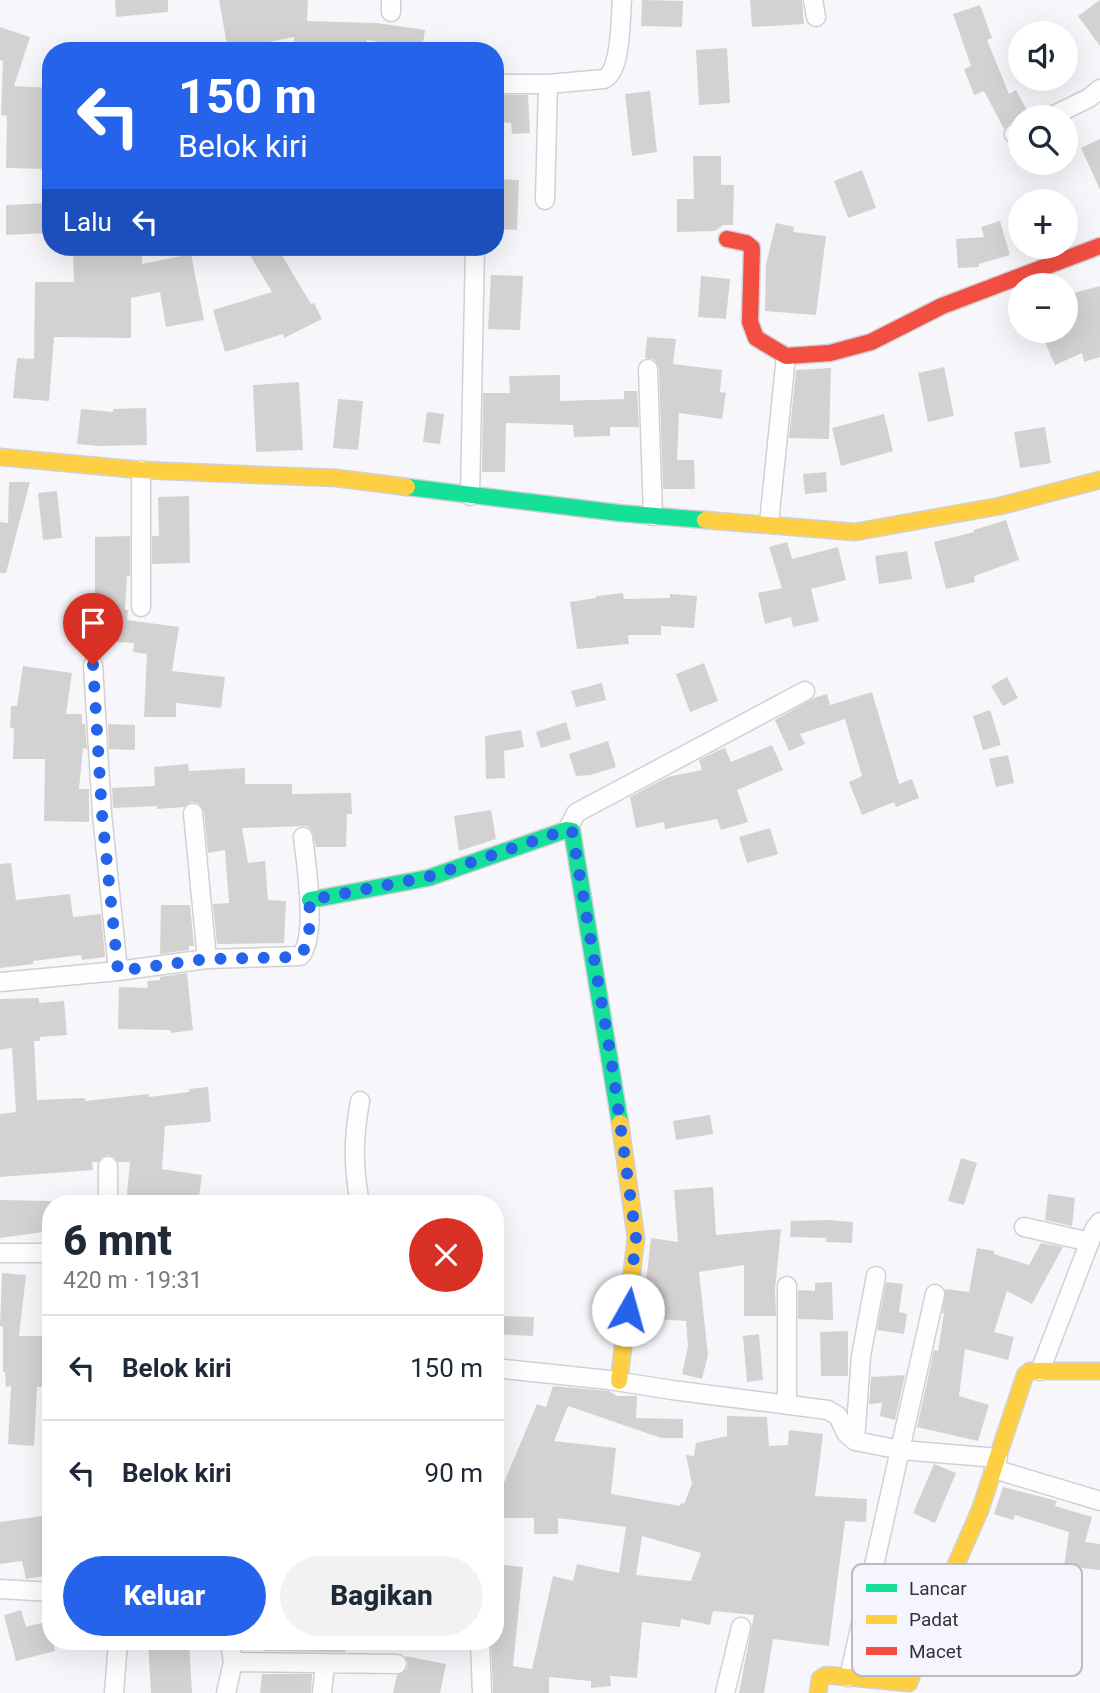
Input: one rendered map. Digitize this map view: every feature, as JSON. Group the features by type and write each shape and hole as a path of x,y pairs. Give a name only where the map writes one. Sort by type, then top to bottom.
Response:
{"street":[{"path":"504,84 548,84 604,79 610,76 616,65 622,0"},
{"path":"545,200 548,84"},
{"path":"1075,105 1100,89"},
{"path":"727,239 746,243 752,248 751,331 756,338 786,356 830,353 871,342 942,306 1100,246"},
{"path":"470,496 475,256"},
{"path":"769,523 786,356"},
{"path":"648,369 653,516"},
{"path":"0,457 141,470 336,478 653,516 769,523 855,532 1000,506 1100,480"},
{"path":"141,470 141,607"},
{"path":"93,665 102,814 118,971"},
{"path":"310,900 428,877 568,829 576,813 806,691"},
{"path":"193,813 207,959"},
{"path":"568,829 572,834 611,1058 636,1238 619,1381"},
{"path":"0,982 207,959 300,956 307,945 310,900 303,837"},
{"path":"358,1195 353,1138 360,1101"},
{"path":"108,1166 108,1195"},
{"path":"1040,1371 1095,1228 1100,1222"},
{"path":"1024,1227 1090,1242"},
{"path":"0,1253 42,1253"},
{"path":"855,1441 862,1356 876,1276"},
{"path":"786,1405 787,1286"},
{"path":"875,1564 935,1294"},
{"path":"504,1369 619,1381 828,1410 838,1416 846,1433 855,1441 996,1464 1100,1501"},
{"path":"956,1564 980,1510 1025,1375 1030,1371 1100,1371"},
{"path":"0,1589 42,1591"},
{"path":"725,1693 741,1627"},
{"path":"114,1693 117,1650"},
{"path":"226,1693 233,1662 231,1650"},
{"path":"480,1650 482,1693"},
{"path":"233,1662 397,1664"},
{"path":"322,1693 325,1664"},
{"path":"849,1677 852,1664"},
{"path":"818,1693 822,1676 909,1683 913,1676"}],"building":[{"path":"115,0 168,0 168,12 116,17"},
{"path":"219,0 308,0 307,21 377,23 425,30 423,42 294,42 294,37 269,42 227,42"},
{"path":"642,0 683,1 682,27 641,26"},
{"path":"750,0 802,0 804,24 752,27"},
{"path":"1100,0 1100,46 1078,16"},
{"path":"980,5 992,38 987,40 1009,94 1017,91 1024,105 1008,105 1008,125 1004,129 984,91 974,95 964,69 971,66 953,14"},
{"path":"0,27 30,37 14,86 42,88 42,169 6,168 7,116 1,115 3,61 0,60"},
{"path":"727,48 730,103 699,105 696,50"},
{"path":"650,91 657,152 632,156 625,94"},
{"path":"504,95 528,95 530,133 512,134 511,123 504,122"},
{"path":"1100,139 1100,190 1081,148"},
{"path":"693,156 721,156 721,185 734,185 733,225 723,225 715,231 677,232 677,199 694,199"},
{"path":"862,170 876,208 848,218 834,181"},
{"path":"504,179 519,180 517,230 504,229"},
{"path":"42,203 42,233 6,235 6,205"},
{"path":"1000,221 1008,256 979,264 979,267 958,268 956,239 984,237 981,227"},
{"path":"776,223 794,227 793,232 826,236 816,315 765,311 766,264"},
{"path":"73,256 142,256 142,264 191,256 204,320 166,327 160,292 131,298 131,338 54,337 49,401 13,398 17,358 34,359 35,282 74,282"},
{"path":"250,256 282,256 322,319 284,338 283,334 225,352 213,310 272,292"},
{"path":"491,275 523,276 520,330 488,329"},
{"path":"701,276 730,279 726,319 698,317"},
{"path":"1100,286 1100,357 1084,362 1082,353 1055,365 1045,343 1078,343 1078,292"},
{"path":"647,337 676,339 673,364 722,370 720,392 726,393 722,419 679,413 677,460 694,460 695,489 663,489 659,369 654,359 645,358"},
{"path":"944,367 954,416 928,422 918,373"},
{"path":"831,368 829,439 789,438 796,370"},
{"path":"560,375 560,401 624,399 624,391 637,391 639,427 610,427 610,436 574,437 573,425 506,423 505,472 482,472 483,393 510,393 509,376"},
{"path":"299,382 303,450 256,452 253,385"},
{"path":"338,399 363,401 358,450 333,448"},
{"path":"146,408 147,445 77,444 81,409 113,412 113,409"},
{"path":"427,412 444,414 440,444 423,442"},
{"path":"884,414 893,451 841,466 832,428"},
{"path":"1045,427 1051,463 1020,468 1014,432"},
{"path":"826,472 827,492 805,494 803,474"},
{"path":"9,482 30,482 6,573 0,573 0,522 8,523"},
{"path":"57,491 62,538 43,540 38,493"},
{"path":"189,496 190,563 152,564 152,536 159,536 158,497"},
{"path":"1006,520 1019,560 974,576 975,582 946,589 934,542 974,532"},
{"path":"130,536 130,576 127,576 125,610 128,610 127,620 179,627 172,671 225,677 221,708 176,703 176,717 144,717 147,654 133,652 134,643 95,641 95,537"},
{"path":"787,542 792,559 838,547 846,580 811,589 819,621 793,627 791,617 765,624 758,593 782,588 769,547"},
{"path":"907,551 912,579 879,584 875,556"},
{"path":"623,593 624,599 670,598 670,594 697,596 694,628 661,626 661,635 628,635 629,644 577,649 570,602"},
{"path":"704,663 718,701 690,712 676,674"},
{"path":"23,666 72,673 66,714 82,714 82,724 85,724 87,749 83,748 79,789 89,789 89,822 44,821 45,759 13,759 14,728 10,728 11,706 17,706"},
{"path":"1007,677 1018,698 1003,706 991,686"},
{"path":"602,683 606,700 576,707 571,691"},
{"path":"872,692 899,784 912,779 919,798 896,807 894,802 862,815 849,782 862,776 845,719 800,734 805,744 789,751 775,720 814,698 827,694 830,705"},
{"path":"990,710 1001,745 983,750 973,716"},
{"path":"566,722 571,739 541,748 536,732"},
{"path":"108,724 135,725 135,750 109,749"},
{"path":"521,730 524,747 504,751 505,778 486,779 485,736"},
{"path":"608,741 616,767 591,775 576,776 569,754"},
{"path":"772,745 783,770 737,790 748,822 721,830 717,819 665,829 664,822 636,828 630,797 668,777 702,770 699,760 725,748 731,762"},
{"path":"1008,755 1014,783 996,787 989,759"},
{"path":"188,764 189,771 245,768 245,784 292,784 292,794 351,793 352,814 347,814 346,847 316,847 312,831 307,826 242,828 248,863 265,861 268,900 286,901 284,943 217,944 213,904 229,903 225,850 208,853 204,812 198,803 157,809 157,806 113,808 112,788 155,786 154,767"},
{"path":"491,810 496,839 459,851 454,816"},
{"path":"770,828 778,854 747,863 739,837"},
{"path":"11,863 16,900 70,894 73,917 101,914 105,957 82,960 81,955 0,968 0,864"},
{"path":"161,905 190,905 194,946 189,946 189,950 160,954"},
{"path":"187,973 193,1030 171,1033 170,1030 118,1029 119,987 148,988 147,981"},
{"path":"39,998 39,1003 64,1001 67,1035 40,1037 40,1041 34,1041 37,1100 85,1098 85,1101 149,1094 149,1097 208,1087 211,1122 165,1126 162,1169 202,1175 199,1195 127,1195 130,1162 118,1162 109,1155 98,1162 92,1162 93,1170 0,1177 0,1114 16,1112 12,1048 0,1050 0,999"},
{"path":"710,1115 713,1134 676,1140 673,1121"},
{"path":"961,1158 977,1163 964,1205 948,1201"},
{"path":"713,1187 716,1235 781,1229 775,1290 776,1316 744,1316 744,1265 699,1272 708,1355 702,1379 682,1374 688,1347 686,1321 642,1318 651,1238 678,1242 674,1190"},
{"path":"1048,1194 1075,1198 1072,1226 1045,1220"},
{"path":"0,1200 42,1201 42,1232 0,1238"},
{"path":"791,1221 853,1222 852,1243 826,1242 826,1238 790,1237"},
{"path":"1041,1243 1063,1247 1032,1304 1007,1291 994,1332 1014,1337 1008,1360 965,1349 959,1396 989,1405 978,1441 917,1427 934,1350 938,1351 945,1289 969,1292 977,1248 994,1251 994,1254 1029,1265"},
{"path":"2,1273 26,1275 19,1336 42,1336 42,1387 37,1387 34,1446 8,1444 11,1386 6,1387 3,1372 3,1327 0,1326"},
{"path":"832,1282 833,1320 798,1319 798,1290 815,1291 815,1283"},
{"path":"886,1282 903,1284 899,1312 907,1314 904,1334 877,1330"},
{"path":"504,1316 534,1317 533,1336 504,1334"},
{"path":"848,1331 848,1376 821,1376 820,1332"},
{"path":"759,1334 763,1380 747,1382 743,1336"},
{"path":"905,1375 895,1420 880,1416 882,1403 869,1404 871,1377"},
{"path":"553,1386 609,1391 617,1396 637,1396 636,1418 683,1419 683,1438 661,1438 568,1406 554,1441 616,1448 611,1494 680,1506 681,1503 684,1504 692,1484 686,1455 694,1456 696,1443 727,1436 727,1416 767,1417 769,1446 788,1445 789,1430 823,1434 815,1496 867,1499 866,1522 845,1521 829,1646 773,1639 764,1693 739,1693 754,1615 713,1611 710,1625 681,1619 680,1627 642,1622 637,1678 610,1676 611,1686 591,1688 591,1681 549,1677 549,1693 493,1693 491,1650 504,1650 504,1565 523,1567 513,1666 532,1669 553,1576 573,1581 577,1564 619,1573 626,1527 558,1518 558,1534 534,1534 534,1518 504,1518 504,1483 537,1404 546,1407","holes":["642,1536 701,1553 691,1581 636,1575"]},
{"path":"934,1464 956,1473 935,1523 913,1513"},
{"path":"1003,1487 1057,1501 1055,1506 1092,1517 1085,1542 1100,1544 1100,1570 1082,1568 1082,1564 1064,1564 1069,1532 1015,1515 1013,1520 994,1514"},
{"path":"42,1516 42,1576 26,1579 22,1561 0,1564 0,1522"},
{"path":"21,1610 26,1627 42,1623 42,1650 55,1651 16,1661 4,1615"},
{"path":"148,1650 189,1650 192,1693 151,1693"},
{"path":"345,1650 345,1652 264,1651"},
{"path":"405,1656 446,1664 440,1693 393,1693 397,1675 407,1669"},
{"path":"262,1674 312,1674 311,1693 260,1693"}],"traffic: fast":[{"path":"407,487 619,513 705,520"},
{"path":"310,900 428,878 566,830 572,831 620,1123"}],"traffic: slow":[{"path":"0,457 141,470 336,478 407,487"},
{"path":"705,520 855,532 1000,506 1100,480"},
{"path":"619,1381 636,1238 620,1123"},
{"path":"956,1564 980,1510 1025,1375 1030,1371 1100,1371"},
{"path":"818,1693 820,1679 826,1675 909,1683 911,1676"}],"traffic: jam":[{"path":"727,239 746,243 752,248 750,322 756,338 786,356 830,353 871,342 942,306 1100,246"}],"route":[{"path":"93,665 102,814 118,971 207,959 300,956 307,945 310,900 428,877 568,829 572,831 611,1058 636,1238 628,1310"}]}
